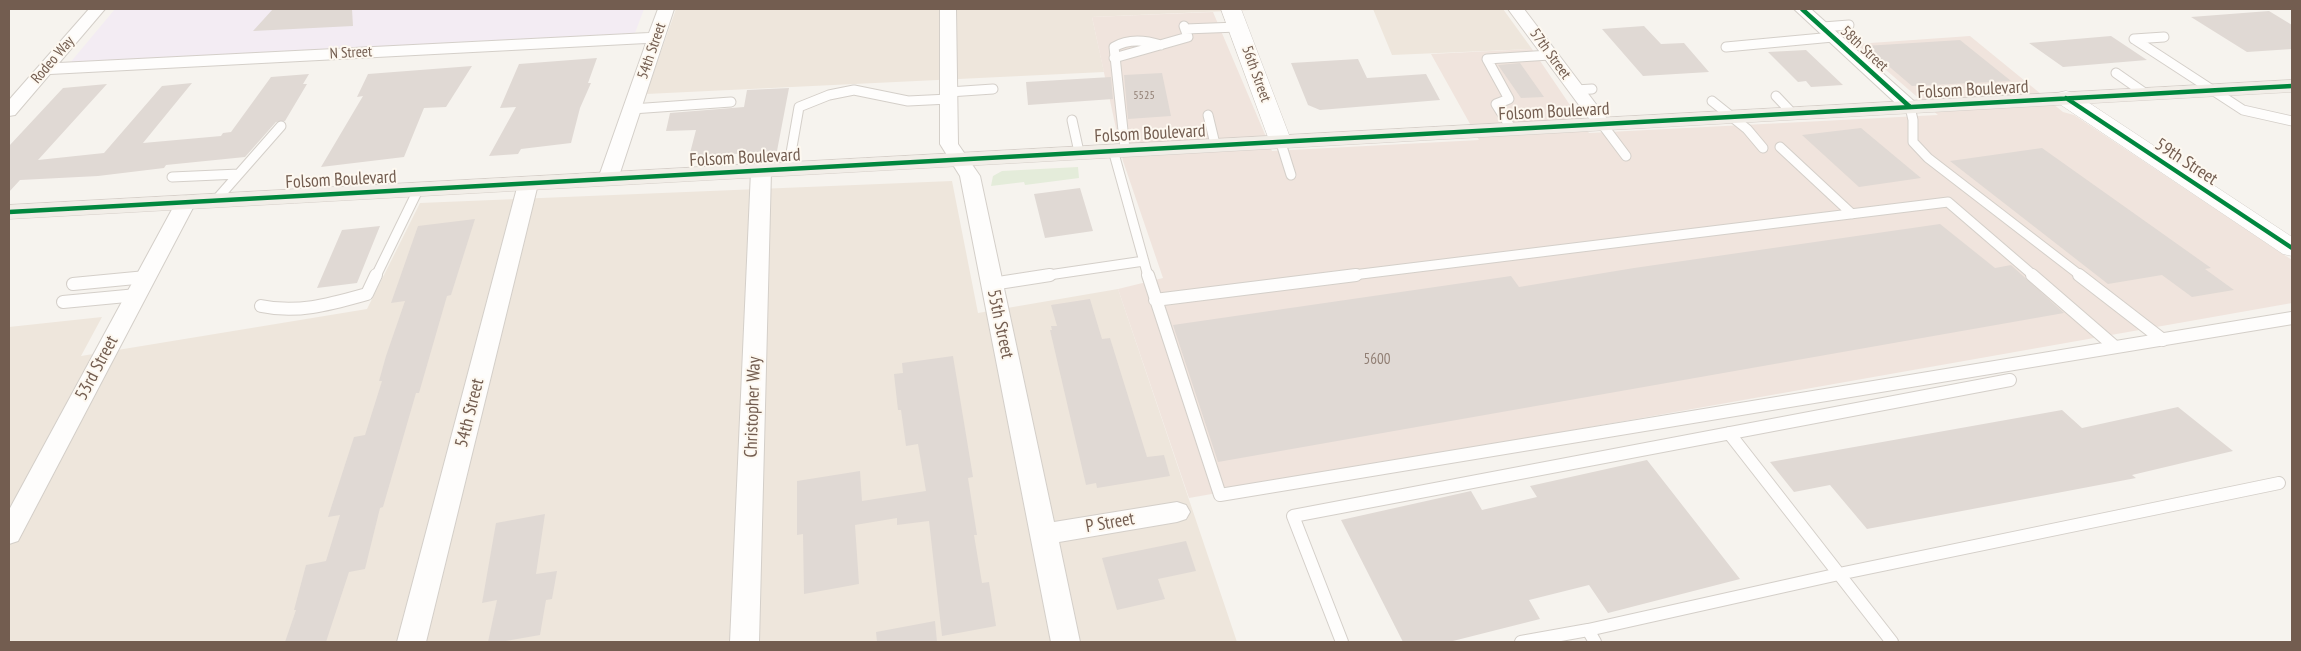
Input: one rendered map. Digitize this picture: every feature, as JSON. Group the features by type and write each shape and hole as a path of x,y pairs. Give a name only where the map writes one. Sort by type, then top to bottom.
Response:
{"main road":[{"name":"Folsom Boulevard","path":"9,212 788,170 1280,140 2292,86"}],"street":[{"name":"Rodeo Way","path":"9,111 97,9"},
{"name":"54th Street","path":"608,179 666,9"},
{"name":"55th Street","path":"948,9 949,144 970,176 1066,642"},
{"name":"57th Street","path":"1516,9 1550,55 1584,90 1602,124"},
{"name":"58th Street","path":"1802,9 1910,107"},
{"name":"56th Street","path":"1235,18 1280,140"},
{"name":"N Street","path":"46,69 656,38"},
{"name":"59th Street","path":"2066,98 2292,248"},
{"name":"Christopher Way","path":"744,642 761,171"},
{"name":"54th Street","path":"411,642 528,184"},
{"name":"53rd Street","path":"9,534 186,202"},
{"name":"P Street","path":"1043,534 1177,512"}],"lane":[{"path":"1235,18 1186,31 1161,44 1114,58 1119,149 1144,260 1155,300 1220,495 2292,318"},
{"path":"1726,47 1828,32 1849,25"},
{"path":"2164,37 2134,39 2243,110 2292,121"},
{"path":"1511,128 1496,104 1509,98 1487,59 1550,55"},
{"path":"2116,73 2146,94"},
{"path":"788,170 799,107 829,94 854,90 875,96 908,101 993,89"},
{"path":"1776,96 1793,114"},
{"path":"1712,101 1732,116 1763,148"},
{"path":"632,109 731,102"},
{"path":"1910,107 1913,120 1913,142 1928,158 2163,340"},
{"path":"1208,116 1215,144"},
{"path":"1072,120 1079,152"},
{"path":"1602,124 1626,156"},
{"path":"216,200 281,126"},
{"path":"1280,140 1291,175"},
{"path":"1780,147 1852,214"},
{"path":"172,177 239,174"},
{"path":"261,306 277,311 314,307 367,294 418,190"},
{"path":"1155,300 1948,202 2114,346"},
{"path":"992,284 1144,260"},
{"path":"73,284 141,286"},
{"path":"62,302 141,286"},
{"path":"1342,642 1293,516 2010,380"},
{"path":"1729,434 1892,642"},
{"path":"1522,642 1592,636 1839,574 2279,483"}],"shaded area":[{"path":"115,9 644,9 635,33 69,64"},
{"path":"676,9 1272,9 1092,17 1104,72 646,94"},
{"path":"1373,9 1503,9 1532,49 1392,55"},
{"path":"1213,12 1272,151 1479,140 1431,54 1532,49 1589,133 1938,115 1856,44 1970,36 2063,112 2074,115 2292,260 2292,303 1189,498 1118,289 1163,278 1123,161 1092,17"},
{"path":"952,181 978,313 1118,289 1237,642 9,642 9,327 102,317 81,356 367,309 420,203"}],"green space":[{"path":"1078,167 1079,178 1025,185 1024,182 991,186 993,176 1002,171"}],"building":[{"path":"273,9 352,9 353,26 253,31"},
{"path":"2269,11 2292,25 2292,49 2247,52 2191,17"},
{"path":"1644,26 1661,44 1684,43 1709,72 1643,76 1602,29"},
{"path":"2111,36 2147,60 2063,67 2029,43"},
{"path":"1960,40 2011,81 1912,86 1865,46"},
{"path":"1806,50 1843,85 1811,87 1806,81 1798,82 1768,52"},
{"path":"597,58 588,83 591,83 580,108 571,143 521,149 518,154 489,156 516,107 500,108 519,64"},
{"path":"1358,59 1367,78 1426,74 1440,100 1320,110 1308,105 1291,63"},
{"path":"1520,63 1544,97 1521,98 1498,65"},
{"path":"472,66 446,107 424,108 404,157 321,167 363,96 357,97 368,74"},
{"path":"1162,73 1171,116 1128,119 1124,75"},
{"path":"309,74 303,84 307,84 285,121 276,122 245,157 166,165 164,168 98,176 20,180 9,192 9,146 63,88 107,84 38,160 104,153 162,86 192,83 143,143 221,136 223,133 231,132 271,77"},
{"path":"1111,77 1113,99 1028,105 1026,82"},
{"path":"789,88 777,151 689,157 696,130 666,131 670,113 744,107 747,90"},
{"path":"1861,128 1921,178 1859,187 1802,135"},
{"path":"2042,148 2211,268 2205,269 2234,290 2192,297 2162,275 2108,284 1950,161"},
{"path":"1080,188 1093,231 1045,238 1034,194"},
{"path":"475,219 451,295 447,296 419,393 416,393 383,507 380,508 365,569 349,572 326,642 285,642 296,610 294,610 306,565 326,561 340,515 328,517 354,437 365,435 382,381 379,381 386,356 405,301 391,303 418,226"},
{"path":"1940,224 1995,268 2011,265 2064,313 1218,462 1173,325 1511,276 1519,287 1634,268"},
{"path":"380,226 357,283 317,288 342,230"},
{"path":"1090,299 1102,339 1110,338 1147,457 1164,455 1170,476 1097,488 1096,483 1086,485 1050,330 1052,330 1051,326 1057,326 1051,305"},
{"path":"953,356 973,477 968,478 977,535 974,535 982,583 989,582 996,626 942,636 929,521 897,525 897,518 855,525 859,584 804,594 803,534 797,535 797,481 860,471 862,501 926,491 918,444 906,446 901,410 898,410 894,374 903,373 902,363"},
{"path":"2178,407 2233,451 2132,475 2136,478 1867,529 1830,485 1794,492 1770,462 2062,410 2082,428"},
{"path":"1647,460 1740,579 1608,613 1589,585 1529,600 1540,619 1449,642 1403,642 1341,520 1471,491 1482,510 1537,497 1530,486"},
{"path":"545,514 536,574 557,571 552,599 546,600 540,635 500,642 488,642 497,600 482,603 496,523"},
{"path":"1186,541 1196,571 1158,579 1165,599 1117,610 1102,558"},
{"path":"935,621 937,642 877,642 876,632"}],"cycle path":[{"path":"1802,9 1910,107"},
{"path":"9,212 2292,86"},
{"path":"2066,98 2292,248"}]}
